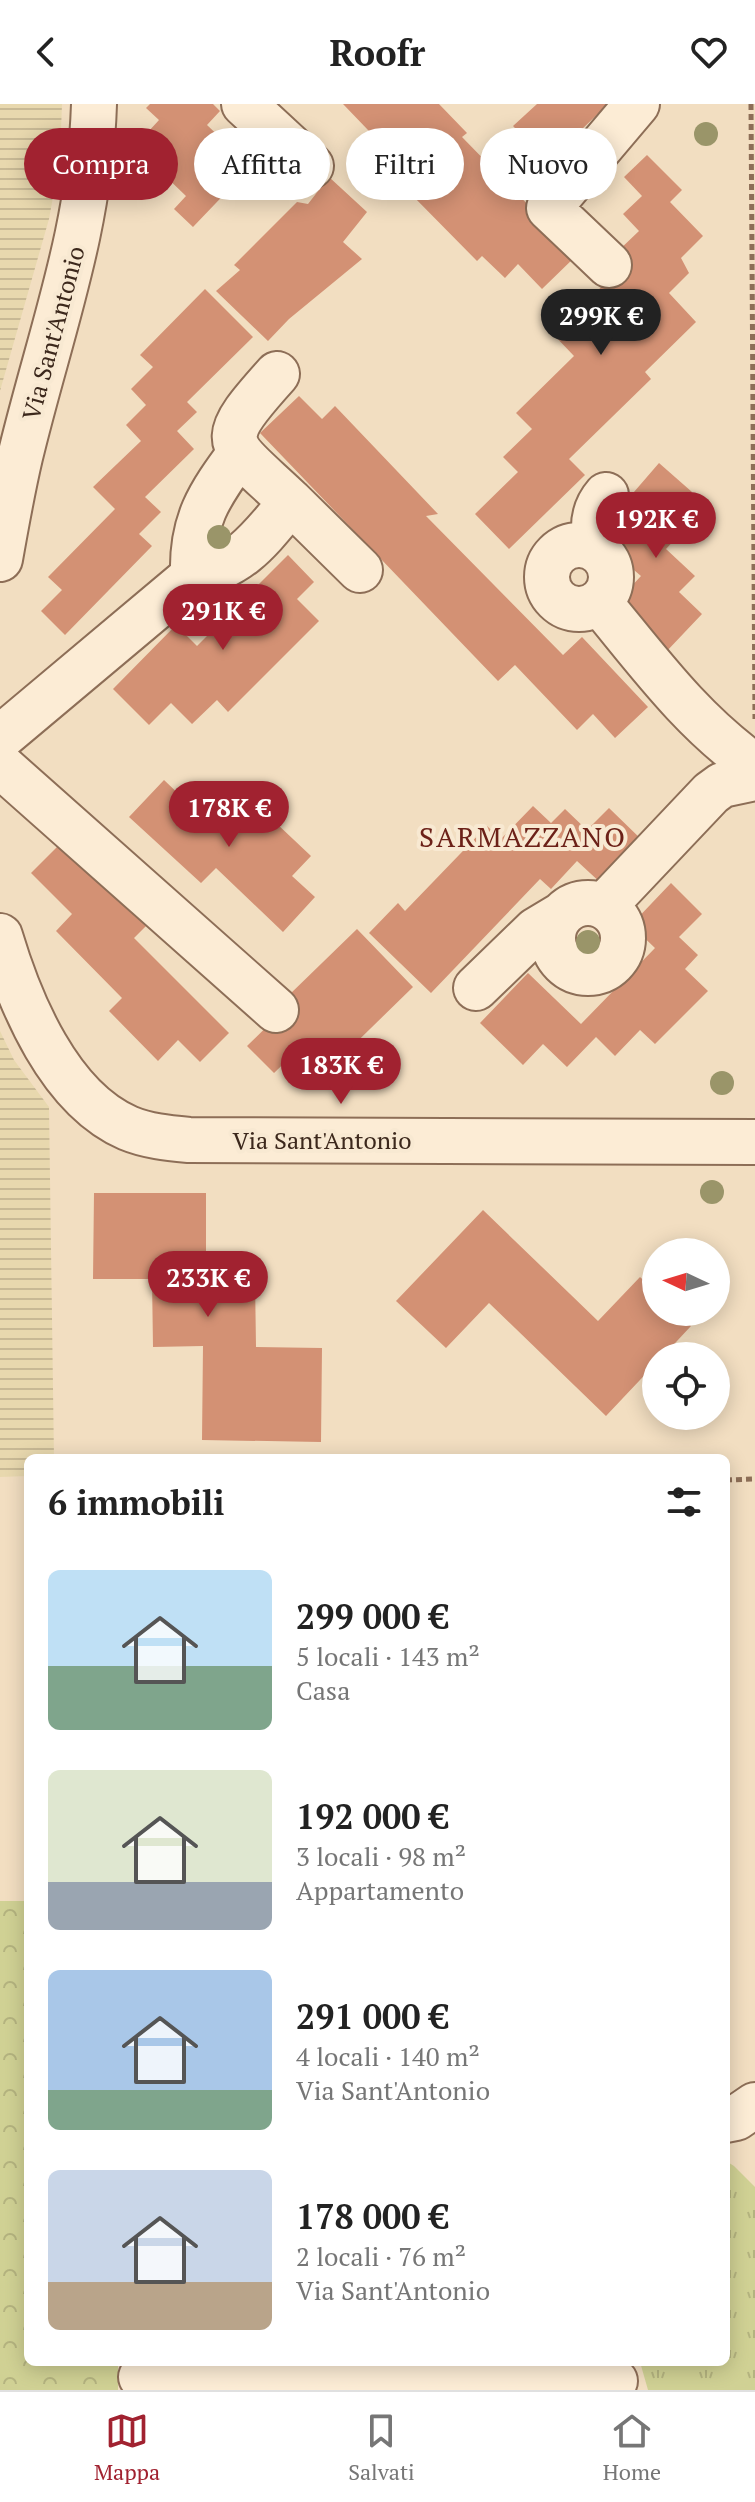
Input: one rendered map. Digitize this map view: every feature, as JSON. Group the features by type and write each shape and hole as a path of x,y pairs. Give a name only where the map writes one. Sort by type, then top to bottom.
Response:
{"street":[{"name":"Via Sant'Antonio","path":"0,559 20,456 77,243 89,175 94,104"},
{"path":"244,104 270,128"},
{"path":"609,265 549,208 637,104"},
{"path":"277,374 240,416 233,441 240,453 360,570"},
{"path":"193,576 193,544 203,507 240,453"},
{"path":"606,495 595,518 593,535 597,550 587,546 566,547 550,562 548,583 559,602 568,607 579,609 599,602 706,729 755,766"},
{"path":"0,738 193,576 227,566 240,558 291,502"},
{"path":"0,765 276,1010"},
{"path":"604,906 711,793 722,785 755,778"},
{"path":"476,988 536,930 561,915 582,903 604,906 614,913 623,934 619,956 601,971 578,972 560,958 554,936 555,925 561,915"},
{"name":"Via Sant'Antonio","path":"0,936 17,990 58,1064 94,1105 115,1121 141,1133 189,1140 755,1142"},
{"path":"730,2119 755,2105"},
{"path":"141,2377 615,2381"}],"path":[{"path":"751,104 755,724"},
{"path":"730,1480 755,1479"}],"shaded area":[{"path":"0,104 62,104 61,128 24,128 24,200 52,200 0,391"},
{"path":"0,1031 14,1060 49,1107 54,1454 24,1454 24,1476 0,1477"}],"green space":[{"path":"0,1901 24,1901 24,2366 118,2366 118,2390 0,2390"},
{"path":"730,2164 755,2187 755,2390 648,2390 641,2366 730,2366"}],"building":[{"path":"150,104 213,104 220,111 207,125 210,128 194,128 194,200 219,200 193,227 174,209 186,196 178,188 178,128 152,128 159,120 146,108"},
{"path":"343,104 439,104 462,128 366,128"},
{"path":"537,104 608,104 583,128 513,126"},
{"path":"464,139 480,155 480,200 523,200 577,255 542,289 518,264 505,278 482,256 477,261 417,200 464,200"},
{"path":"647,155 682,190 670,202 703,236 681,258 689,273 669,293 696,322 645,372 651,379 569,459 585,475 509,549 475,514 518,472 503,457 532,429 516,413 574,356 553,334 627,262 617,252 639,231 623,214 642,196 624,177"},
{"path":"330,178 346,193 346,200 354,200 367,212 343,242 362,259 289,319 268,341 216,291 240,270 234,265 297,202 308,204 311,200 330,200"},
{"path":"205,289 253,337 187,402 197,412 177,431 194,449 145,497 161,512 139,534 152,546 65,635 41,611 62,590 48,577 115,509 93,487 141,441 126,425 146,405 131,389 153,367 140,355"},
{"path":"299,396 322,419 335,406 438,514 426,516 563,655 582,637 648,707 615,738 593,714 577,730 515,665 498,681 260,433"},
{"path":"659,463 692,492 674,513 688,525 666,549 695,576 679,592 702,614 665,653 614,605 641,576 614,553 634,531 615,514"},
{"path":"288,555 314,582 297,599 319,621 228,712 217,700 192,724 171,703 149,725 113,689 176,625 197,646"},
{"path":"164,780 185,800 198,786 240,825 258,806 311,856 292,876 315,897 283,932 216,868 201,883 129,817"},
{"path":"533,806 551,823 565,809 587,830 609,808 644,842 603,885 577,861 551,889 540,879 431,993 369,933 398,903 405,911 487,826 501,839"},
{"path":"71,833 147,925 134,938 229,1033 200,1062 178,1040 158,1061 109,1011 122,998 56,931 72,914 31,873"},
{"path":"671,883 702,914 679,937 698,955 685,969 708,991 655,1044 640,1030 615,1056 596,1037 567,1067 543,1044 523,1065 480,1023 528,973 581,1024 655,948 631,925"},
{"path":"357,929 413,987 328,1070 303,1045 274,1073 247,1046 293,1001 288,996"},
{"path":"94,1193 206,1193 206,1279 255,1279 256,1347 322,1348 321,1442 202,1440 203,1346 153,1347 152,1279 93,1279"},
{"path":"483,1210 598,1321 640,1277 642,1326 691,1326 676,1342 642,1342 642,1378 606,1416 489,1303 446,1348 396,1301"}],"district":[{"name":"SARMAZZANO","path":"523,836"}]}
